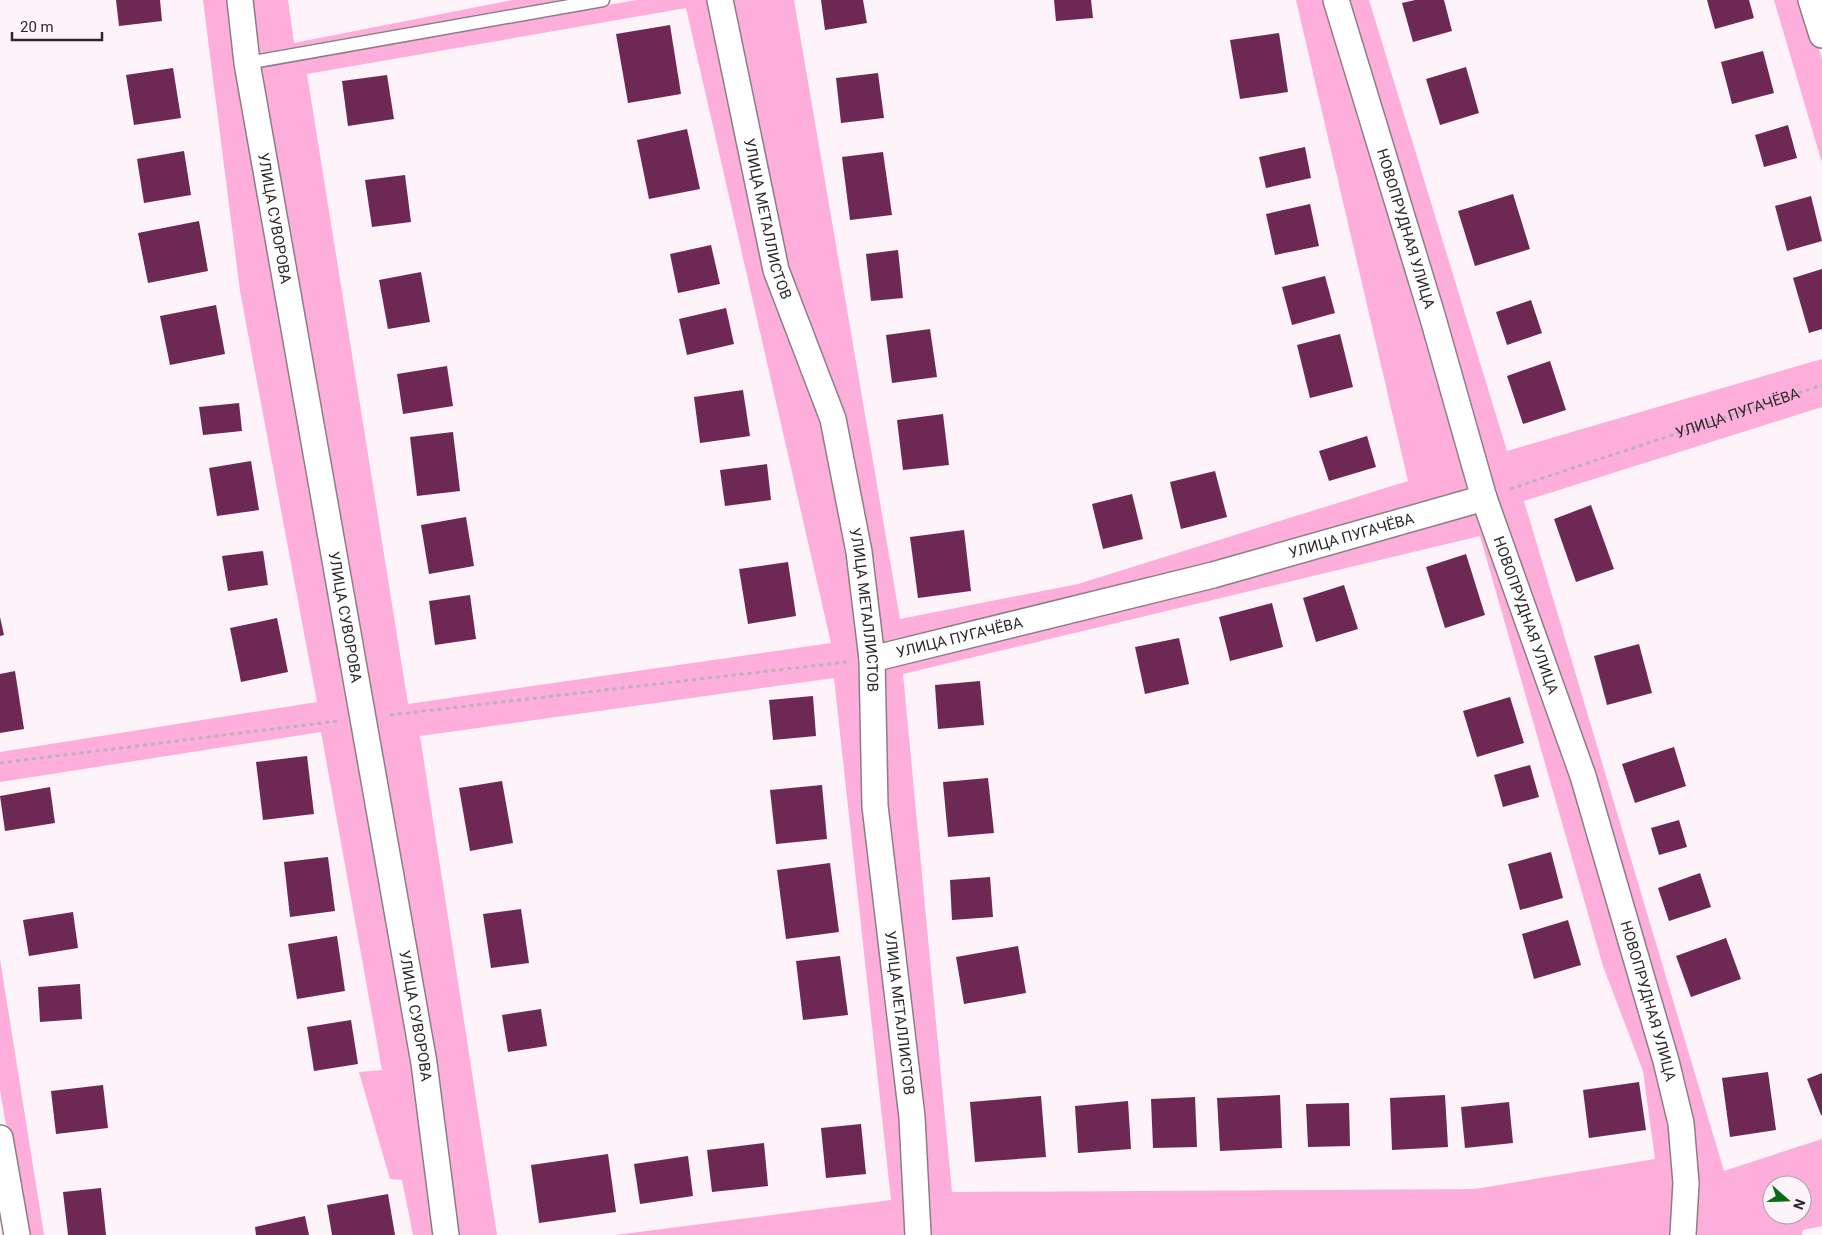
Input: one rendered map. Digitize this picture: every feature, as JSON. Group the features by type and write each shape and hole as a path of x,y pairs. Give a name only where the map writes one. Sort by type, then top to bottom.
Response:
{"street":[{"name":"УЛИЦА СУВОРОВА","path":"240,0 247,63 424,1063 446,1235"},
{"name":"УЛИЦА МЕТАЛЛИСТОВ","path":"720,0 776,270 834,419 859,552 872,659 875,806 912,1117 918,1235"},
{"name":"НОВОПРУДНАЯ УЛИЦА","path":"1336,0 1432,315 1484,498 1583,776 1666,1061 1681,1123 1686,1183 1683,1235"},
{"path":"1811,0 1822,35"},
{"name":"УЛИЦА ПУГАЧЁВА","path":"872,659 1213,575 1484,498"},
{"path":"0,1138 17,1235"}],"lane":[{"path":"247,63 603,0"}],"path":[{"name":"УЛИЦА ПУГАЧЁВА","path":"1484,498 1822,385"},
{"path":"0,763 364,718 872,659"}],"shaded area":[{"path":"203,0 230,0 418,1079 438,1235 413,1235 402,1180 390,1179 359,1072 382,1070 321,732 0,782 0,752 317,702 240,291"},
{"path":"248,0 288,0 294,43 512,0 560,0 255,54"},
{"path":"637,0 712,0 828,420 850,552 904,1114 910,1235 615,1235 891,1200 834,678 420,736 497,1235 455,1235 258,66","holes":["686,8 831,643 408,704 307,74"]},
{"path":"729,0 794,0 900,619 1078,584 1408,481 1296,0 1327,0 1474,492 1211,568 880,651 783,263"},
{"path":"1344,0 1369,0 1507,451 1822,359 1822,407 1524,501 1724,1171 1822,1139 1822,1226 1803,1230 1802,1235 1691,1235 1694,1182 1591,771 1500,504"},
{"path":"1774,0 1804,0 1822,59 1822,163"},
{"path":"1477,507 1576,778 1674,1127 1673,1235 927,1235 883,805 879,675 892,660","holes":["1480,536 1603,966 1643,1071 1655,1159 1475,1189 952,1192 903,674"]},
{"path":"0,959 44,1235 25,1235 0,1090"}],"building":[{"path":"116,0 160,0 162,21 119,26"},
{"path":"821,0 863,0 867,23 825,30"},
{"path":"1054,0 1091,0 1093,18 1056,21"},
{"path":"1415,0 1444,0 1452,31 1413,42 1402,3"},
{"path":"1707,0 1749,0 1754,18 1715,29"},
{"path":"670,25 681,94 628,103 616,34"},
{"path":"1279,33 1288,92 1240,99 1230,40"},
{"path":"1763,51 1774,93 1732,104 1721,62"},
{"path":"1466,67 1479,113 1440,125 1426,79"},
{"path":"173,68 181,118 134,125 126,75"},
{"path":"878,73 884,118 841,123 836,78"},
{"path":"387,75 394,119 348,126 342,81"},
{"path":"1788,125 1797,158 1764,167 1755,135"},
{"path":"687,129 700,189 649,199 637,140"},
{"path":"1305,147 1311,178 1266,188 1259,157"},
{"path":"184,151 191,195 144,203 137,159"},
{"path":"883,152 892,215 850,220 842,157"},
{"path":"405,175 411,222 372,227 365,180"},
{"path":"1513,194 1530,249 1475,266 1458,211"},
{"path":"1811,196 1822,241 1787,251 1775,206"},
{"path":"1310,204 1319,246 1275,255 1266,214"},
{"path":"199,221 208,271 148,283 138,233"},
{"path":"711,245 720,284 678,293 670,254"},
{"path":"898,250 903,298 871,301 866,254"},
{"path":"1822,269 1822,329 1809,333 1793,278"},
{"path":"421,272 430,322 388,329 379,280"},
{"path":"1325,276 1335,313 1292,325 1282,287"},
{"path":"1531,300 1542,333 1507,345 1496,312"},
{"path":"216,305 225,354 170,365 160,316"},
{"path":"726,308 734,344 687,355 679,319"},
{"path":"930,329 937,377 892,383 886,335"},
{"path":"1340,334 1353,387 1310,398 1297,345"},
{"path":"1550,361 1566,410 1523,424 1507,376"},
{"path":"447,366 453,406 403,414 397,374"},
{"path":"743,390 750,436 700,443 694,397"},
{"path":"239,403 242,431 203,435 199,407"},
{"path":"943,414 949,465 903,470 897,420"},
{"path":"453,432 460,491 417,496 410,437"},
{"path":"1367,436 1376,467 1329,481 1319,451"},
{"path":"251,461 259,510 217,516 209,468"},
{"path":"767,464 771,500 725,506 720,470"},
{"path":"1215,471 1227,517 1181,529 1170,482"},
{"path":"1132,494 1143,539 1103,549 1092,504"},
{"path":"1591,505 1614,569 1576,582 1554,519"},
{"path":"466,517 474,566 429,574 421,525"},
{"path":"964,530 971,591 918,598 910,537"},
{"path":"263,551 268,585 228,591 222,556"},
{"path":"1466,554 1485,615 1445,628 1426,567"},
{"path":"788,562 796,616 748,624 739,569"},
{"path":"1344,585 1358,629 1316,642 1303,598"},
{"path":"470,595 476,639 435,645 429,601"},
{"path":"1272,603 1283,647 1230,661 1219,617"},
{"path":"0,617 4,635 0,636"},
{"path":"277,618 288,672 241,682 230,628"},
{"path":"1179,638 1189,684 1145,694 1135,647"},
{"path":"1639,644 1652,693 1607,705 1594,656"},
{"path":"15,671 24,729 0,733 0,674"},
{"path":"980,681 984,725 938,729 935,685"},
{"path":"813,696 816,736 773,740 769,700"},
{"path":"1510,697 1524,743 1477,757 1463,711"},
{"path":"1674,747 1686,786 1635,803 1622,764"},
{"path":"307,756 314,814 263,820 256,762"},
{"path":"1530,765 1539,797 1503,807 1494,775"},
{"path":"988,778 994,833 948,837 943,782"},
{"path":"502,781 513,843 470,851 459,788"},
{"path":"822,785 827,839 776,844 770,790"},
{"path":"50,787 55,823 5,831 0,796"},
{"path":"1679,820 1687,847 1659,855 1651,828"},
{"path":"1551,852 1563,898 1520,910 1508,864"},
{"path":"328,857 335,911 290,917 284,862"},
{"path":"830,863 839,932 786,939 777,870"},
{"path":"1700,873 1711,907 1669,921 1658,888"},
{"path":"990,877 993,917 952,920 950,880"},
{"path":"521,909 529,963 491,968 483,914"},
{"path":"73,912 78,948 29,956 23,920"},
{"path":"1568,920 1581,965 1534,979 1522,934"},
{"path":"337,936 345,991 297,999 288,944"},
{"path":"1726,938 1741,979 1691,997 1676,956"},
{"path":"1018,946 1026,993 964,1004 956,957"},
{"path":"840,956 848,1015 803,1020 796,961"},
{"path":"80,984 82,1019 40,1022 38,987"},
{"path":"541,1009 547,1046 508,1052 502,1015"},
{"path":"351,1020 358,1064 314,1071 307,1027"},
{"path":"1768,1072 1776,1130 1730,1137 1722,1078"},
{"path":"1822,1073 1822,1115 1821,1115 1807,1079"},
{"path":"1639,1082 1646,1130 1589,1138 1583,1090"},
{"path":"103,1085 108,1128 56,1134 51,1091"},
{"path":"1280,1095 1282,1148 1220,1151 1217,1098"},
{"path":"1445,1095 1448,1147 1392,1150 1390,1098"},
{"path":"1041,1096 1046,1157 975,1162 970,1102"},
{"path":"1195,1097 1197,1147 1153,1148 1151,1099"},
{"path":"1128,1101 1131,1149 1078,1153 1075,1106"},
{"path":"1509,1102 1513,1143 1465,1148 1461,1107"},
{"path":"1349,1103 1350,1146 1308,1147 1306,1104"},
{"path":"861,1124 866,1174 826,1178 821,1128"},
{"path":"764,1143 768,1186 712,1192 707,1150"},
{"path":"608,1154 616,1212 539,1223 531,1165"},
{"path":"688,1156 693,1196 640,1204 634,1164"},
{"path":"101,1188 106,1235 68,1235 63,1192"},
{"path":"388,1194 395,1235 332,1235 327,1205"},
{"path":"305,1216 309,1235 256,1235 255,1227"}]}
